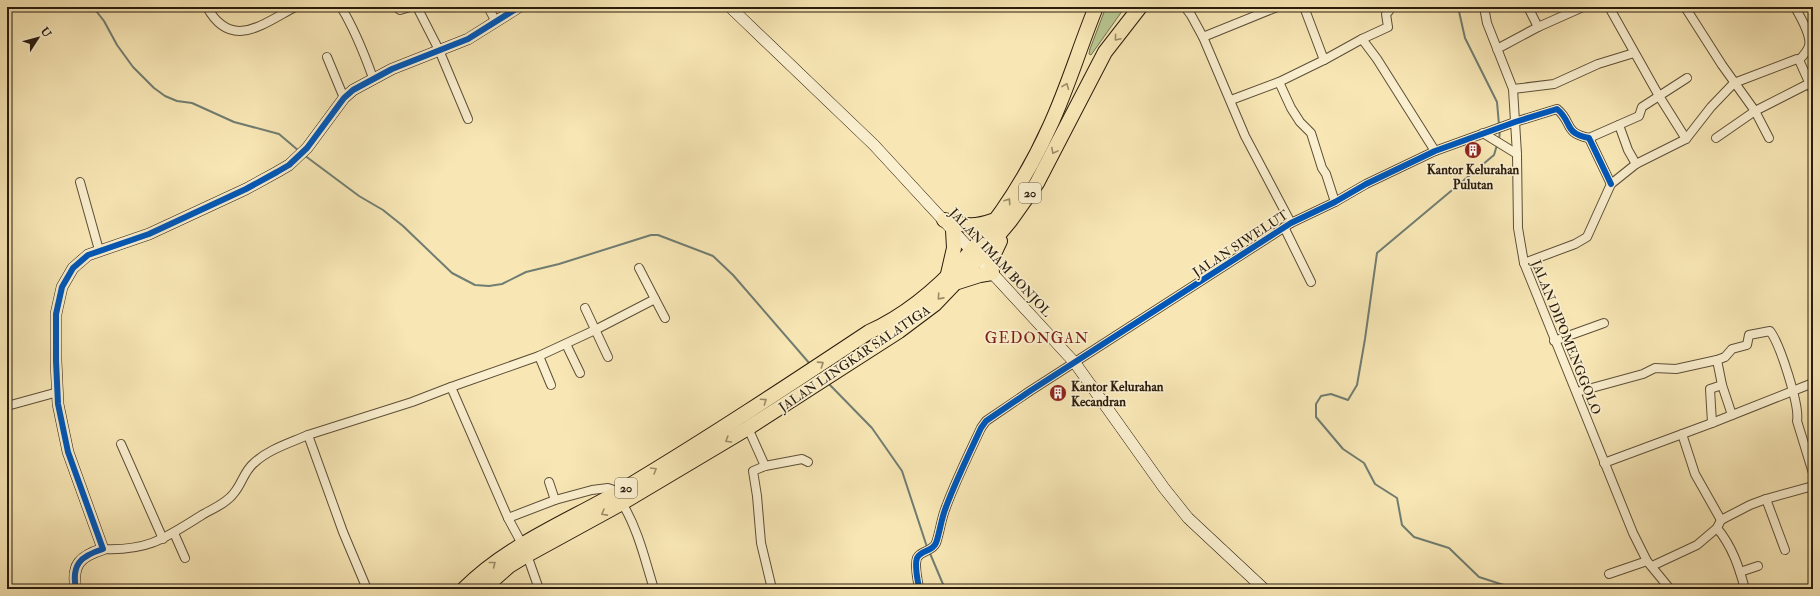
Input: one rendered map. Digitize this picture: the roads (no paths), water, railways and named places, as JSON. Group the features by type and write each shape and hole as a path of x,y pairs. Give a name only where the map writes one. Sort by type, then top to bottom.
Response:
{"highway":[{"name":"JALAN LINGKAR SALATIGA","path":"975,254 995,220 1024,177 1050,125 1096,7"},
{"name":"JALAN LINGKAR SALATIGA","path":"619,498 869,332 890,322 950,279 1010,221 1037,183 1105,52 1140,7"},
{"path":"995,220 974,226 948,225 954,248 950,279 992,273 994,250 1010,221"},
{"name":"JALAN LINGKAR SALATIGA","path":"464,589 495,562 525,550 748,428 797,397 899,331 935,304 950,279"},
{"name":"JALAN LINGKAR SALATIGA","path":"483,589 525,550"}],"street":[{"path":"207,7 220,25 227,30 237,31 250,30 295,7"},
{"path":"341,7 361,44 373,78"},
{"path":"396,7 400,10 410,7"},
{"path":"418,7 439,50 468,119"},
{"path":"488,7 496,22"},
{"path":"103,549 68,452 60,417 55,330 62,287 74,268 88,255 99,250 134,240 195,213 246,189 289,165 307,148 344,98 353,90 392,69 468,39 519,7"},
{"name":"JALAN IMAM BONJOL","path":"730,7 874,145 975,254 1075,363 1164,488 1188,518 1264,589"},
{"path":"1185,7 1203,38 1231,100 1245,136 1288,225 1311,282"},
{"path":"1203,38 1277,7"},
{"path":"1304,7 1324,60"},
{"name":"JALAN DIPOMENGGOLO","path":"1484,7 1487,23 1513,89 1517,154 1518,228 1524,263 1554,341 1577,392 1633,533 1650,563 1670,589"},
{"path":"1528,7 1538,27"},
{"path":"1497,49 1571,10 1583,7"},
{"path":"1609,7 1659,96 1686,139"},
{"path":"1685,7 1734,83 1755,111 1769,138"},
{"path":"1795,7 1804,24 1809,43 1807,51 1799,60"},
{"path":"1231,100 1279,82 1324,60 1371,33 1386,28 1388,24 1386,14 1389,11"},
{"path":"1362,39 1377,59 1436,151"},
{"path":"1513,89 1554,84 1598,64 1634,53"},
{"path":"327,57 344,98"},
{"path":"1524,263 1575,244 1587,237 1605,193 1611,184 1636,164 1686,139 1711,107 1734,83 1794,59 1799,60"},
{"path":"1716,138 1755,111 1812,87 1799,60"},
{"path":"1611,184 1589,138 1639,116 1642,107 1687,78"},
{"path":"1279,82 1291,108 1300,122 1311,133 1335,202"},
{"name":"JALAN SIWELUT","path":"919,589 917,560 919,556 929,551 935,544 945,509 957,480 981,428 986,421 1288,225 1335,202 1366,184 1436,151 1497,128 1557,109 1572,132 1578,136 1589,138"},
{"path":"1619,125 1628,150 1636,164"},
{"path":"1483,133 1517,154"},
{"path":"80,182 99,250"},
{"path":"639,268 665,318"},
{"path":"76,589 74,579 75,570 79,562 86,556 103,549 126,549 162,540 230,497 254,462 283,445 308,435 412,402 539,356 595,330 655,299"},
{"path":"585,308 608,357"},
{"path":"1554,341 1604,323"},
{"path":"1577,392 1643,374 1655,368 1676,369 1717,360 1725,357 1732,349 1747,345 1749,335 1770,331 1794,390 1799,415 1797,421 1813,472"},
{"path":"566,344 580,373"},
{"path":"539,356 552,385"},
{"path":"1717,360 1722,385 1732,415"},
{"path":"1604,463 1712,423 1813,383"},
{"path":"1712,423 1710,389 1722,385"},
{"path":"451,387 508,518 525,550 539,589"},
{"path":"7,406 58,392"},
{"path":"748,428 764,466"},
{"path":"1682,434 1696,474 1721,520"},
{"path":"308,435 341,525 367,589"},
{"path":"121,444 162,540"},
{"path":"772,589 761,543 758,496 753,472 756,468 802,459 808,462"},
{"path":"549,482 555,500"},
{"path":"1609,574 1650,563 1697,545 1717,528 1721,520 1766,499 1813,486"},
{"path":"508,518 555,500 592,490 608,488 614,490 630,516 654,589"},
{"path":"1766,499 1785,550"},
{"path":"1717,528 1728,542 1745,589"},
{"path":"174,533 185,558"},
{"path":"1740,572 1758,566"}],"waterway":[{"path":"93,7 104,21 117,45 133,67 154,88 165,96 177,101 192,103 234,122 279,134 299,151"},
{"path":"1458,7 1465,38 1497,102 1499,125"},
{"path":"1499,141 1500,129"},
{"path":"1497,145 1494,155 1377,253 1357,385 1348,400 1331,394 1321,396 1316,404 1316,417 1343,449 1364,463 1375,484 1397,498 1402,525 1414,537 1449,548 1479,577 1516,589"},
{"path":"304,155 359,196 383,210 403,226 452,273 475,285 489,286 502,284 526,272 559,264 651,235 658,235 713,256 733,275 810,364"},
{"path":"828,383 872,428 902,471 927,547"},
{"path":"929,551 945,589"}],"place":[{"name":"Kantor Kelurahan Pulutan","path":"1473,150"},
{"name":"Kantor Kelurahan Kecandran","path":"1058,393"}],"district":[{"name":"GEDONGAN","path":"1037,338"}]}
